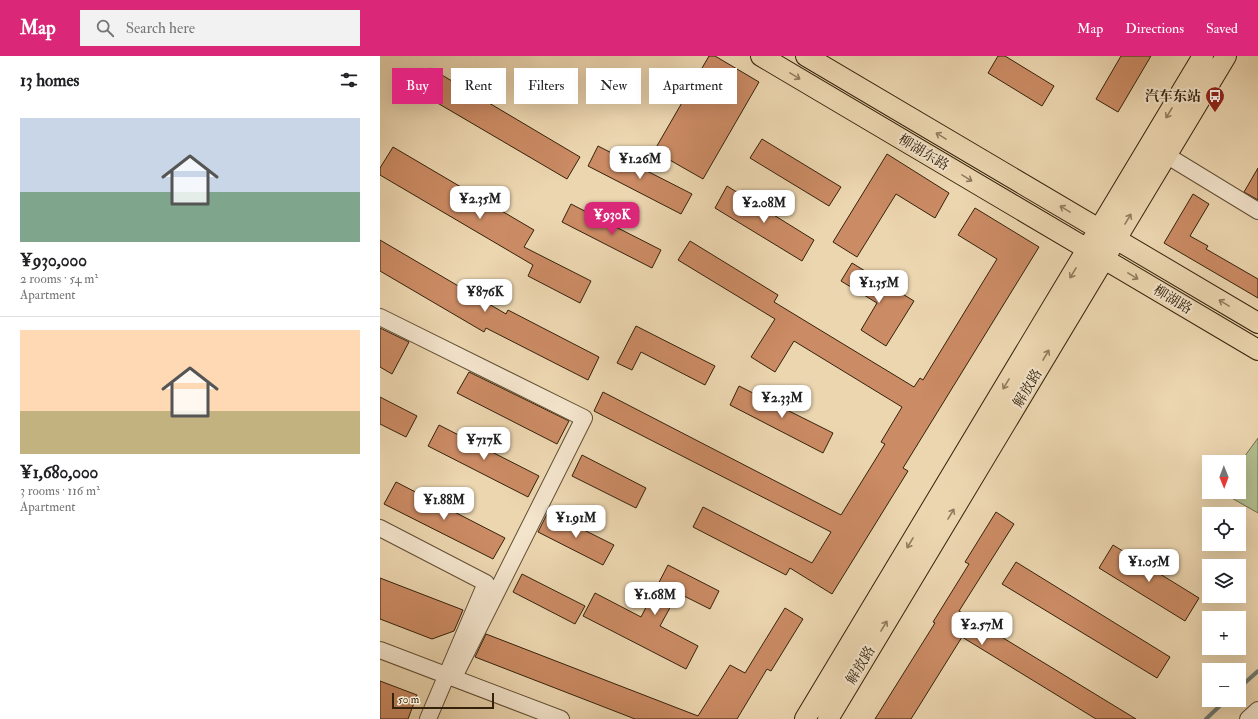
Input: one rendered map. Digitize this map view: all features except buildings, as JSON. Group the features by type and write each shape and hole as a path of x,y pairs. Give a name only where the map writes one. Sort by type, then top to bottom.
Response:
{"main road":[{"name":"柳湖东路","path":"806,56 1107,234"},
{"name":"解放路","path":"828,719 1104,259 1107,234 1203,56"},
{"name":"解放路","path":"805,719 1087,249 1107,234 1166,155 1226,56"},
{"name":"柳湖东路","path":"768,58 1087,249"},
{"name":"柳湖路","path":"1107,234 1258,323"},
{"name":"柳湖路","path":"1087,249 1258,350"}],"street":[{"path":"1166,155 1258,211"},
{"path":"380,318 584,418 428,719"},
{"path":"380,528 486,583 450,676"},
{"path":"380,650 561,719"},
{"path":"1248,719 1258,710"}],"green space":[{"path":"1258,438 1258,513 1233,499 1246,499 1246,455"}],"waterway":[{"path":"1246,682 1258,671"},
{"path":"1206,719 1219,707"}],"place":[{"name":"汽车东站","path":"1215,113"}]}
